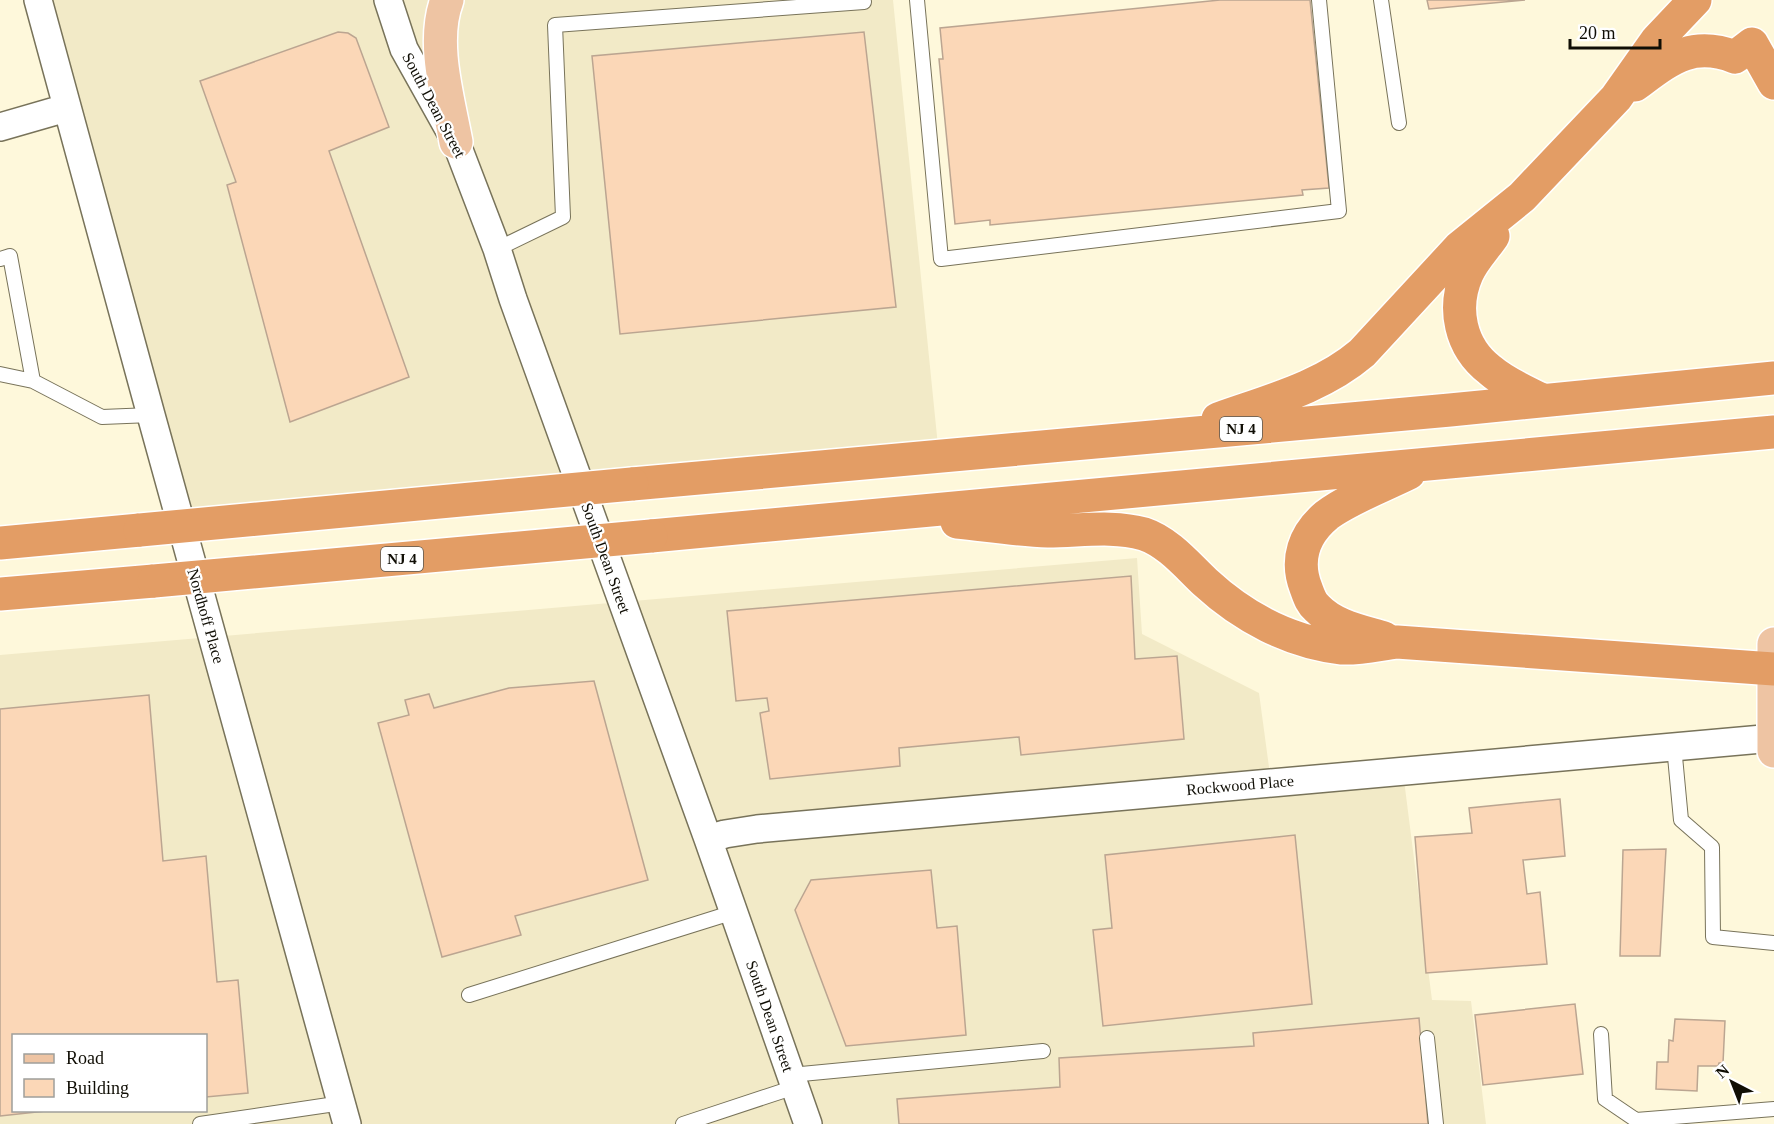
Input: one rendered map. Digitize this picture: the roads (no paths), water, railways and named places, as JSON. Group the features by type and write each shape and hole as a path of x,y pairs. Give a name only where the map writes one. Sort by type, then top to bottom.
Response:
{"highway":[{"path":"1173,435 1309,387 1346,367 1374,341 1460,247 1522,197 1616,98 1657,40 1695,0"},
{"path":"1616,98 1667,61 1682,54 1708,51 1735,57 1752,44 1774,83"},
{"path":"1522,197 1468,272 1459,302 1460,318 1467,344 1488,369 1542,400"},
{"name":"NJ 4","path":"0,543 1774,378"},
{"name":"NJ 4","path":"0,594 1774,432"},
{"path":"1397,642 1343,625 1318,609 1310,599 1304,584 1300,568 1301,555 1306,540 1328,514 1426,464"},
{"path":"878,514 1048,531 1123,530 1145,535 1160,542 1232,605 1280,631 1310,642 1345,648 1397,642 1773,669"}],"main road":[{"path":"447,0 440,29 440,49 456,142"},
{"path":"1774,644 1774,751"}],"street":[{"name":"Nordhoff Place","path":"38,0 344,1113"},
{"name":"South Dean Street","path":"388,0 404,49 456,142 497,249 808,1124"},
{"path":"0,127 66,108"},
{"name":"Rockwood Place","path":"708,839 757,829 1774,738"}],"lane":[{"path":"497,249 563,217 555,25 864,2 863,0"},
{"path":"917,0 941,259 1339,211 1319,0"},
{"path":"1381,0 1399,123"},
{"path":"0,259 10,256 33,381"},
{"path":"0,374 33,381 102,417 151,415"},
{"path":"1674,747 1681,820 1712,847 1713,938 1774,943"},
{"path":"469,995 734,912"},
{"path":"1601,1034 1605,1100 1636,1122 1694,1120 1774,1109"},
{"path":"1427,1038 1436,1124"},
{"path":"684,1124 793,1081 1043,1051"},
{"path":"200,1124 344,1113"}]}
